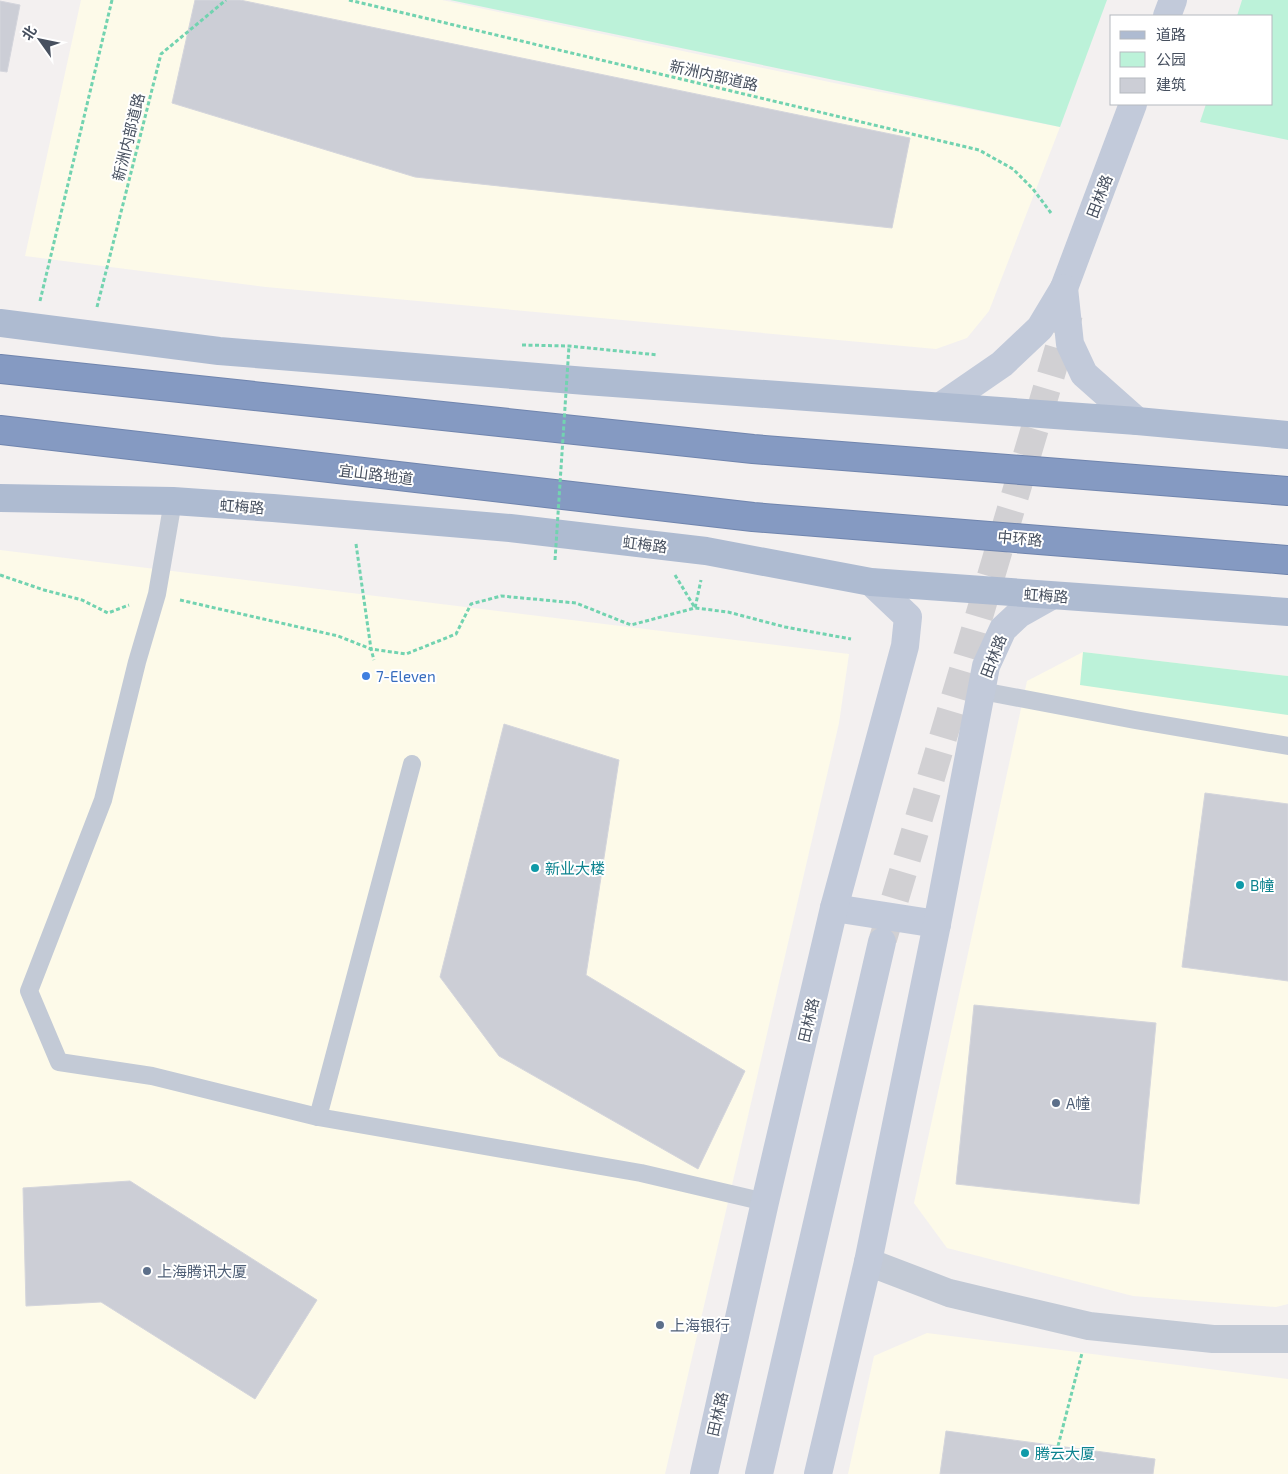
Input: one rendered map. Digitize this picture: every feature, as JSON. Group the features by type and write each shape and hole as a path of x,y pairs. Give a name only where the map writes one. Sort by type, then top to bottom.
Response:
{"highway":[{"path":"0,369 753,449 1288,492"},
{"name":"宜山路地道","path":"0,430 753,517"},
{"name":"中环路","path":"753,517 1288,560"}],"main road":[{"path":"0,323 219,351 1137,421 1288,436"},
{"name":"虹梅路","path":"0,498 172,501 510,528 706,551 871,582 1288,612"}],"street":[{"path":"1166,15 1173,0"},
{"name":"田林路","path":"941,406 1002,364 1040,328 1064,288 1133,105"},
{"name":"田林路","path":"1064,288 1070,344 1084,374 1137,421"},
{"name":"田林路","path":"704,1474 764,1202 834,908 905,646 908,617 871,582"},
{"name":"田林路","path":"818,1474 868,1262 937,924 986,666 1003,629 1019,614 1051,596"},
{"path":"834,908 937,924"},
{"path":"759,1474 882,942"},
{"path":"868,1262 949,1293 1089,1326 1214,1339 1288,1339"}],"lane":[{"path":"172,501 157,594 137,662 103,800 29,991 59,1062 152,1076 318,1117 641,1172 764,1202"},
{"path":"982,691 1288,746"},
{"path":"318,1117 412,764"}],"path":[{"path":"32,328 112,0"},
{"name":"新洲内部道路","path":"97,308 161,54 226,0"},
{"name":"新洲内部道路","path":"349,0 978,150 1013,170 1033,189 1051,213"},
{"path":"514,344 569,346 663,356"},
{"path":"555,560 569,346"},
{"path":"356,540 374,660"},
{"path":"695,608 706,551"},
{"path":"674,573 695,608"},
{"path":"0,575 44,590 82,600 108,613 157,594 338,636 371,649 406,654 456,634 471,604 501,596 576,603 631,625 695,608 728,612 785,627 850,639"},
{"path":"1058,1446 1089,1326"}],"shaded area":[{"path":"81,0 442,0 834,83 1060,127 989,311 967,338 936,349 266,287 25,256"},
{"path":"0,550 849,654 839,723 665,1474 0,1474"},
{"path":"1083,652 1288,676 1288,1304 1276,1307 1133,1296 947,1248 914,1203 1027,681"},
{"path":"927,1333 1288,1379 1288,1474 848,1474 874,1356"}],"green space":[{"path":"450,0 1107,0 1060,127"},
{"path":"1242,0 1288,0 1288,140 1200,122 1206,105 1273,105 1273,15 1237,15"},
{"path":"1083,652 1288,676 1288,715 1080,685"}],"building":[{"path":"195,0 240,0 910,138 892,228 415,177 172,103"},
{"path":"0,1 20,5 7,72 0,71"},
{"name":"新业大楼","path":"504,724 619,760 586,975 745,1071 698,1169 499,1056 440,977"},
{"name":"B幢","path":"1205,793 1288,804 1288,981 1182,967"},
{"name":"A幢","path":"974,1005 1156,1023 1139,1204 956,1184"},
{"name":"上海腾讯大厦","path":"130,1181 317,1300 255,1399 101,1302 26,1306 23,1188"},
{"name":"腾云大厦","path":"946,1431 1155,1459 1153,1474 940,1474"}],"tunnel":[{"path":"883,939 1069,314"}],"place":[{"name":"7-Eleven","path":"366,676"},
{"name":"新业大楼","path":"535,868"},
{"name":"B幢","path":"1240,885"},
{"name":"A幢","path":"1056,1103"},
{"name":"上海腾讯大厦","path":"147,1271"},
{"name":"上海银行","path":"660,1325"},
{"name":"腾云大厦","path":"1025,1453"}]}
